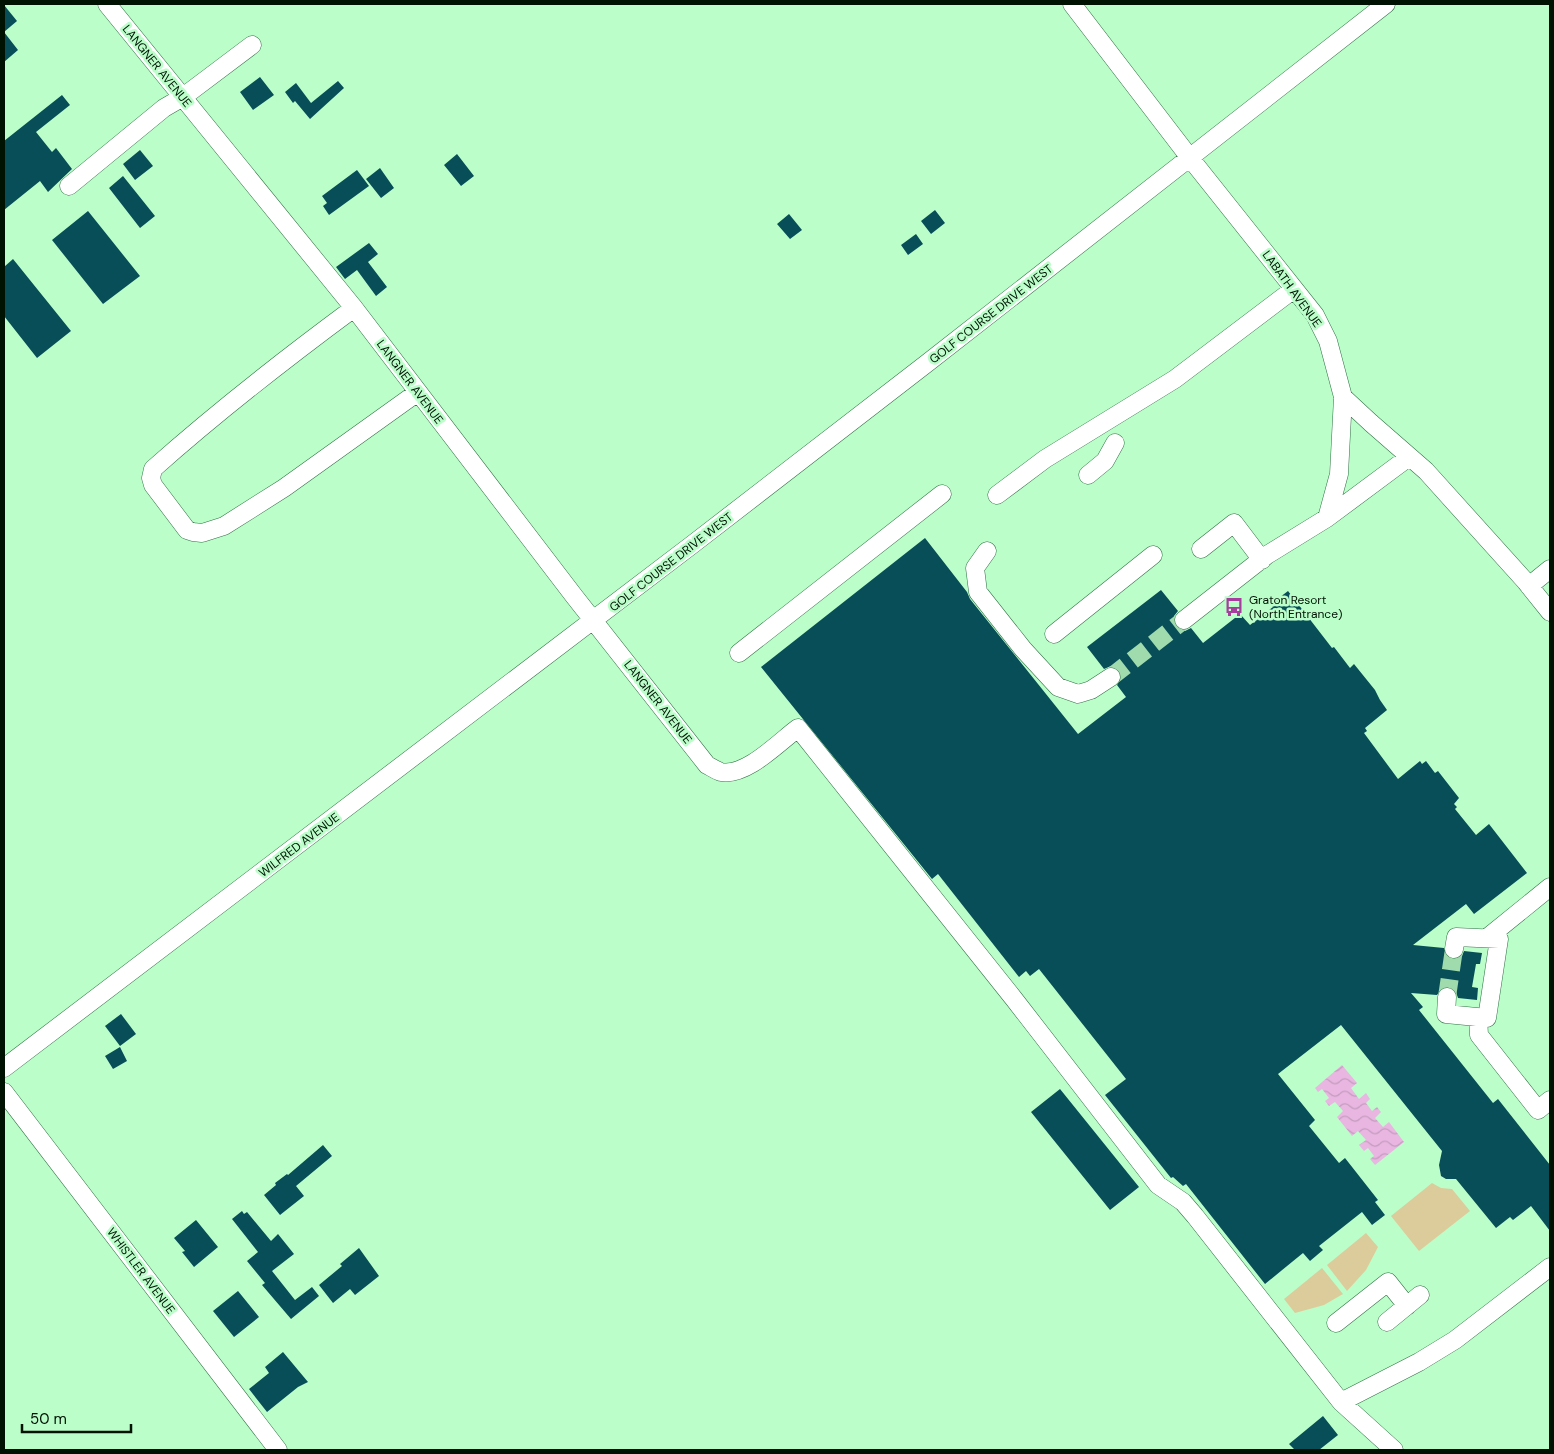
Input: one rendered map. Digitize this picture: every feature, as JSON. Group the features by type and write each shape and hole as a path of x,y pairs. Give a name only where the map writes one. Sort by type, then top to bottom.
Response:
{"street":[{"name":"LANGNER AVENUE","path":"107,4 354,308 707,765 721,772 740,770 756,761 798,728 1014,999 1153,1180 1165,1192 1183,1202 1195,1216 1341,1402"},
{"name":"LABATH AVENUE","path":"1072,4 1190,158 1315,315 1328,341 1343,397"},
{"name":"GOLF COURSE DRIVE WEST","path":"594,621 1386,4"},
{"path":"69,186 164,108 183,97 252,45"},
{"path":"997,495 1045,459 1174,379 1294,289"},
{"path":"354,308 301,346 153,470 152,481 158,493 187,530 202,533 224,526 292,482 418,392"},
{"path":"1343,397 1426,471 1550,612"},
{"path":"1326,518 1339,474 1343,397"},
{"path":"1088,475 1105,461 1115,443"},
{"path":"1184,620 1292,538 1326,518 1409,457"},
{"path":"739,653 942,494"},
{"path":"1201,549 1234,523 1262,560"},
{"path":"987,551 975,568 978,592 1050,680 1058,688 1078,694 1091,690 1111,677"},
{"path":"1054,634 1153,555"},
{"path":"1529,586 1550,569"},
{"name":"WILFRED AVENUE","path":"4,1068 594,621"},
{"path":"1487,938 1550,887"},
{"path":"1448,997 1446,1014 1487,1018 1499,939 1456,937 1454,949"},
{"path":"1478,1017 1479,1035 1544,1105"},
{"name":"WHISTLER AVENUE","path":"4,1092 278,1450"},
{"path":"1394,1450 1341,1402 1419,1362 1455,1340 1550,1266"},
{"path":"1336,1323 1388,1282 1413,1300 1387,1322"}],"shaded area":[{"path":"1432,1183 1441,1188 1452,1189 1470,1211 1419,1251 1391,1216"},
{"path":"1366,1233 1378,1247 1366,1270 1347,1291 1327,1265"},
{"path":"1322,1268 1343,1294 1324,1305 1295,1313 1284,1299"}],"water":[{"path":"1342,1065 1357,1083 1351,1088 1359,1099 1366,1093 1370,1099 1366,1103 1372,1111 1377,1107 1381,1112 1375,1118 1383,1127 1389,1122 1404,1142 1375,1165 1370,1159 1374,1156 1368,1148 1364,1151 1359,1145 1366,1140 1358,1131 1352,1136 1337,1117 1343,1111 1335,1102 1329,1106 1325,1101 1329,1098 1322,1089 1318,1092 1315,1088"}],"building":[{"path":"4,5 17,21 4,32"},
{"path":"4,32 18,50 4,62"},
{"path":"260,77 274,95 253,110 240,92"},
{"path":"338,81 344,88 310,119 295,101 293,103 285,92 296,83 311,103"},
{"path":"62,95 70,105 36,132 52,152 56,148 72,169 48,192 40,181 4,210 4,141"},
{"path":"140,150 153,166 135,180 123,164"},
{"path":"457,154 474,176 461,186 444,165"},
{"path":"380,168 394,188 381,198 366,179"},
{"path":"357,170 369,186 329,215 323,206 327,203 322,196"},
{"path":"123,176 155,216 140,228 109,188"},
{"path":"935,210 945,223 931,234 921,221"},
{"path":"88,211 140,276 103,304 52,240"},
{"path":"789,214 802,230 790,239 777,224"},
{"path":"916,234 923,244 908,255 901,245"},
{"path":"369,243 378,254 368,262 387,287 376,296 357,270 345,279 336,267"},
{"path":"13,259 71,331 37,358 4,316 4,267"},
{"path":"925,538 967,592 970,599 1078,734 1126,697 1117,685 1122,677 1120,671 1111,666 1104,669 1087,647 1161,590 1178,611 1173,621 1176,627 1185,631 1191,628 1203,643 1240,614 1250,625 1273,607 1271,604 1288,591 1350,668 1354,664 1375,690 1387,710 1365,728 1367,731 1364,733 1398,779 1420,761 1422,764 1426,761 1435,773 1438,771 1459,798 1454,804 1457,807 1455,809 1476,835 1489,824 1527,873 1474,914 1466,904 1413,945 1444,948 1447,957 1453,960 1462,956 1464,951 1482,953 1480,964 1476,964 1472,987 1478,988 1477,1000 1458,998 1456,992 1448,986 1442,988 1437,995 1411,993 1423,1007 1419,1010 1493,1103 1498,1099 1550,1165 1550,1231 1531,1206 1513,1220 1510,1217 1496,1228 1456,1179 1446,1179 1441,1176 1439,1165 1442,1151 1341,1025 1278,1074 1315,1120 1309,1126 1339,1163 1345,1158 1378,1200 1375,1202 1385,1215 1372,1225 1362,1212 1319,1246 1323,1250 1310,1261 1303,1253 1265,1284 1186,1184 1183,1186 1173,1177 1171,1178 1105,1095 1126,1079 1039,969 1030,976 1026,971 1019,977 938,874 932,879 761,667"},
{"path":"121,1014 136,1034 120,1046 105,1026"},
{"path":"120,1047 127,1061 113,1069 105,1056"},
{"path":"1060,1089 1139,1187 1110,1210 1031,1112"},
{"path":"323,1145 332,1156 296,1186 304,1196 280,1215 264,1195 276,1185 275,1183 288,1175"},
{"path":"242,1211 244,1214 247,1212 271,1241 278,1234 294,1254 272,1271 295,1300 312,1287 319,1296 291,1319 262,1285 265,1283 247,1261 258,1252 232,1219"},
{"path":"196,1220 218,1247 194,1267 182,1252 185,1251 174,1238"},
{"path":"359,1248 379,1276 355,1295 350,1289 333,1303 319,1285 342,1266 340,1264"},
{"path":"238,1291 259,1317 234,1337 213,1311"},
{"path":"283,1352 308,1382 298,1387 267,1412 249,1389 269,1373 265,1367"},
{"path":"1323,1416 1338,1435 1319,1450 1295,1450 1289,1444"}],"tunnel":[{"path":"1111,677 1184,620"},
{"path":"1447,997 1454,949"}],"place":[{"name":"Graton Resort (North Entrance)","path":"1234,607"}]}
